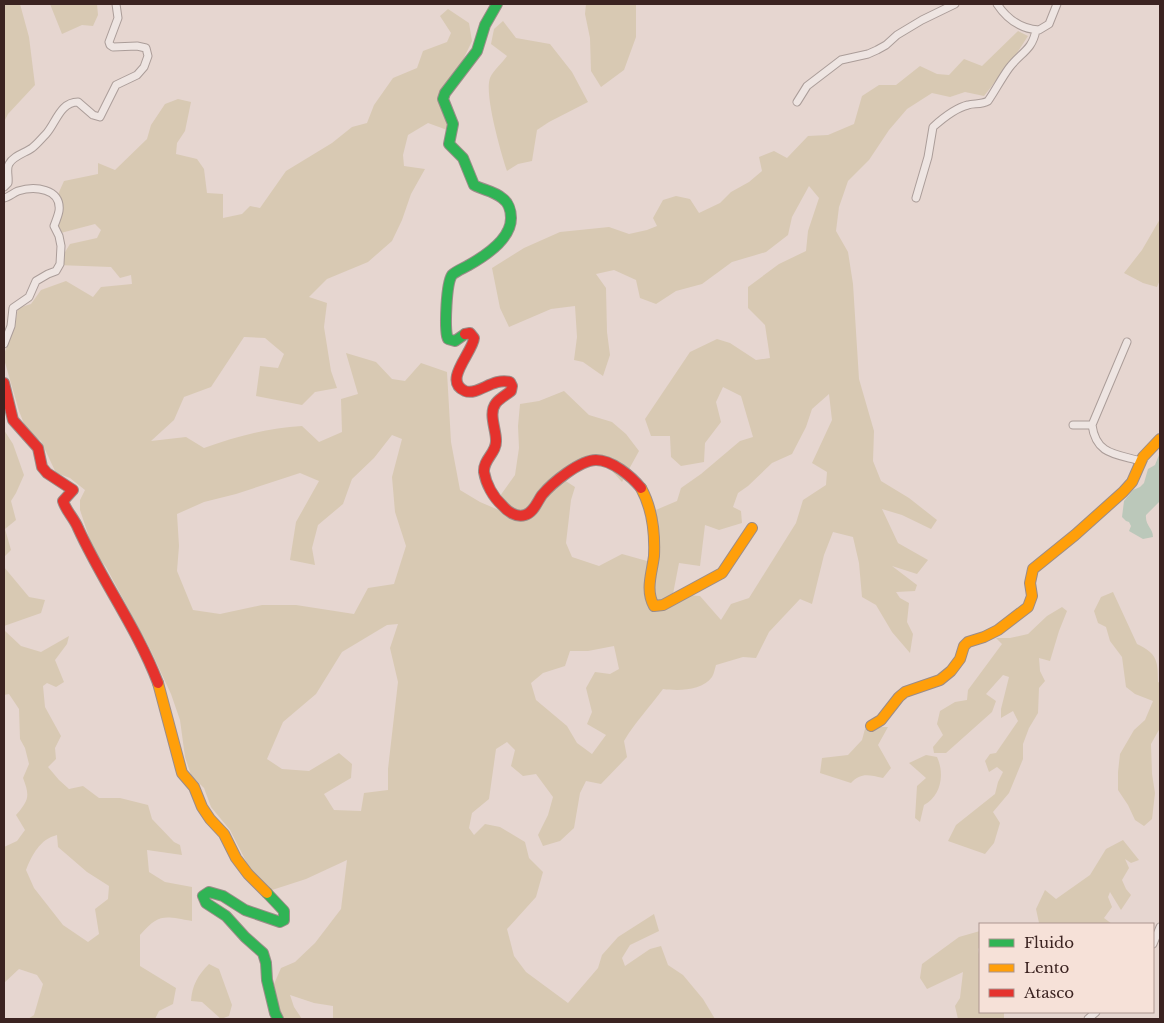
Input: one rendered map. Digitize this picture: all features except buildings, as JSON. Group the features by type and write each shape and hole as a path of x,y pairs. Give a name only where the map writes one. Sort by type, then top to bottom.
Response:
{"street":[{"path":"4,187 8,183 8,171 11,162 37,143 49,130 58,113 73,102 78,102 93,115 100,117 116,86 136,75 144,67 148,56 146,48 137,46 113,47 110,45 109,42 118,18 116,4"},
{"path":"498,4 485,25 477,51 445,93 443,99 454,121 455,128 449,144 459,152 466,162 474,185 494,193 507,201 512,219 504,237 471,265 453,274 446,291 447,317 445,335 448,339 455,341 470,332 475,341 457,370 456,378 459,386 463,390 478,390 494,380 501,379 510,382 512,386 511,391 495,403 493,410 496,445 485,463 485,478 503,507 510,514 518,516 528,514 543,494 552,486 574,469 592,460 608,463 636,481 642,488 655,537 649,592 654,606 663,605 722,573 752,528"},
{"path":"797,102 807,86 841,60 878,50 897,35 922,20 955,4"},
{"path":"997,4 1012,20 1031,30 1043,29 1048,24 1058,4"},
{"path":"916,198 928,157 933,127 956,110 968,104 983,104 988,101 1009,68 1034,41 1036,30"},
{"path":"4,198 20,190 37,188 48,190 58,202 59,210 54,226 62,246 60,264 56,271 36,281 29,297 13,308 11,326 4,344"},
{"path":"1126,342 1092,425 1099,445 1108,452 1141,461"},
{"path":"4,383 13,420 38,448 42,467 47,473 73,490 64,501 65,508 74,518 89,552 149,660 162,695 182,773 194,787 202,807 210,819 224,834 236,858 248,874 284,911 284,920 280,922 245,910 216,893 209,892 203,896 206,903 226,916 262,953 266,963 267,980 278,1019"},
{"path":"1072,425 1092,425"},
{"path":"871,726 881,720 905,692 933,684 951,671 960,659 964,646 968,642 998,630 1028,607 1032,596 1030,583 1034,569 1123,492 1132,482 1141,461 1160,440"},
{"path":"1154,942 1160,927"}],"shaded area":[{"path":"4,4 20,4 29,37 35,85 8,114 4,122"},
{"path":"50,4 97,4 98,15 93,26 82,25 62,34"},
{"path":"586,4 636,4 636,37 624,70 601,87 591,71 590,38 585,14"},
{"path":"448,9 469,23 472,41 462,62 439,96 450,131 428,123 408,135 403,155 404,166 425,169 411,194 392,241 368,262 327,279 309,297 327,303 324,327 331,371 337,388 315,392 302,405 256,396 260,366 278,368 284,354 265,338 244,337 211,387 184,397 174,420 151,441 186,437 204,448 253,433 302,426 319,442 342,432 341,399 358,394 346,353 376,362 392,379 405,381 421,363 447,372 451,442 460,490 480,502 501,511 500,496 515,475 519,448 520,404 539,401 564,391 589,415 612,422 626,434 639,451 622,482 601,456 561,478 575,487 571,500 566,543 572,557 599,566 622,554 647,561 656,557 651,512 677,501 681,488 701,474 740,441 753,437 741,396 723,387 716,402 721,422 705,443 704,462 681,466 671,457 670,436 651,436 645,419 690,352 717,339 730,343 756,360 770,358 765,325 748,308 748,287 779,264 806,251 808,231 819,198 809,186 792,217 788,235 766,252 732,262 702,284 676,291 656,304 640,298 636,280 614,270 596,274 606,288 607,332 610,355 603,376 583,362 574,360 577,337 575,306 551,309 509,327 500,308 492,268 524,248 560,232 609,227 629,234 647,230 657,226 653,218 663,200 676,196 690,199 699,213 720,203 731,192 749,182 762,171 759,157 774,151 787,158 808,136 828,135 854,124 862,96 879,85 896,85 920,66 937,74 949,75 964,59 982,66 1018,31 1028,36 1013,59 984,96 965,92 950,97 932,93 907,109 889,130 869,160 848,181 839,207 836,231 848,252 853,284 859,379 874,431 873,461 881,481 909,498 937,520 931,529 902,515 882,509 898,543 928,560 917,574 892,566 917,585 915,591 896,592 900,598 909,603 907,622 913,634 910,653 892,632 876,605 862,597 859,563 853,537 833,532 824,555 812,604 800,599 769,632 756,658 743,657 716,665 714,673 708,682 696,687 682,690 663,689 624,741 627,757 601,784 586,781 580,793 574,828 560,841 543,846 538,835 548,815 553,797 536,774 523,776 511,766 515,750 507,742 496,749 489,799 472,813 469,828 474,835 485,824 500,827 525,842 529,858 543,872 536,897 507,929 514,956 526,972 568,1003 598,968 602,955 618,937 654,914 659,931 630,945 622,958 625,966 650,949 661,946 668,965 683,975 703,999 715,1019 333,1019 333,1006 314,1003 290,995 294,1007 302,1019 283,1019 280,1016 274,984 281,968 295,962 315,943 341,909 347,860 306,879 272,890 251,871 230,830 211,807 204,788 191,775 185,757 180,720 171,694 150,649 106,567 94,552 80,510 80,500 85,490 70,478 56,473 41,441 26,429 4,359 4,354 14,329 18,308 31,304 41,290 66,281 93,297 101,287 132,284 131,275 120,278 111,267 57,265 70,244 97,238 101,230 95,224 57,234 51,229 56,211 55,201 64,181 98,174 98,163 115,170 147,139 151,125 165,104 178,99 191,102 185,131 177,143 176,154 197,159 204,169 207,193 223,194 223,218 242,214 250,206 260,208 286,171 332,143 352,127 367,123 374,105 393,78 417,68 423,51 447,42 451,33 440,16","holes":["829,394 832,420 812,463 827,472 826,485 803,500 796,523 749,598 731,604 721,620 700,596 673,594 679,563 700,566 705,525 719,530 742,523 741,511 733,507 738,493 772,463 792,454 806,427 812,409","392,435 402,439 392,477 395,512 406,546 394,584 368,588 354,614 296,605 262,605 220,614 193,610 177,571 179,546 177,514 204,502 236,494 300,473 319,481 296,522 290,560 315,565 312,548 318,525 343,504 352,479 374,458","398,624 390,648 398,682 388,769 388,790 364,793 361,811 334,810 324,794 351,778 352,764 339,753 309,771 282,769 267,759 283,722 316,694 342,652 387,625","614,646 619,669 610,674 595,672 586,688 592,712 587,724 606,735 592,754 577,743 567,726 536,700 531,683 543,673 565,666 570,651 588,651"]},
{"path":"503,21 516,38 550,44 572,72 588,102 537,130 532,161 518,164 507,171 494,124 489,97 491,75 507,56 491,44 494,29"},
{"path":"1160,219 1160,280 1157,287 1143,283 1124,273 1142,250"},
{"path":"4,430 13,444 24,475 11,501 16,520 5,529 11,550 4,557"},
{"path":"1159,455 1160,501 1146,515 1153,537 1143,539 1129,531 1131,526 1129,522 1122,517 1124,501 1133,490 1144,483 1148,469 1155,465"},
{"path":"4,567 29,597 45,600 41,613 4,626"},
{"path":"1113,592 1137,644 1149,651 1155,659 1158,668 1158,682 1160,683 1160,728 1151,744 1155,793 1152,819 1144,826 1135,820 1118,790 1118,772 1120,754 1134,730 1145,720 1153,701 1135,694 1126,687 1122,657 1110,641 1106,627 1098,623 1094,611 1101,597"},
{"path":"1062,607 1067,611 1050,661 1039,658 1040,671 1045,681 1039,688 1038,713 1029,728 1023,744 1023,759 1009,793 993,812 1000,823 994,843 985,854 948,841 956,825 995,794 1003,772 997,767 989,772 985,761 990,754 996,753 1018,721 1013,711 1001,718 1001,709 1009,677 1003,675 986,694 996,701 992,712 946,753 934,753 933,747 943,735 937,724 940,711 955,702 967,700 968,690 1002,644 996,638 1010,638 1028,634 1047,616"},
{"path":"4,630 21,646 41,652 69,636 67,644 55,660 64,682 56,687 47,683 43,686 45,707 61,736 55,748 56,759 48,767 69,789 83,786 99,798 120,798 148,805 152,819 174,842 180,845 182,855 147,850 149,872 165,882 192,887 192,921 168,917 163,918 152,923 140,935 140,966 176,988 173,1004 159,1011 155,1019 28,1019 34,1015 43,984 37,975 19,969 4,983 4,847 17,841 25,830 16,815 27,798 27,789 23,778 29,764 25,748 20,739 19,709 9,694 4,695","holes":["57,835 58,847 87,872 109,886 108,899 95,909 99,934 88,942 63,925 34,888 26,870 34,853 46,840"]},
{"path":"888,727 878,745 891,768 883,778 869,775 862,776 851,783 820,773 822,758 848,755 862,740 865,729"},
{"path":"926,755 937,757 941,777 938,790 930,801 924,805 920,822 915,818 917,786 926,778 909,763"},
{"path":"1123,840 1139,860 1131,863 1125,859 1129,868 1122,880 1131,895 1121,910 1110,892 1108,897 1112,907 1104,918 1111,923 1039,923 1036,909 1045,890 1056,899 1090,875 1106,849"},
{"path":"979,931 979,1013 1004,1013 1004,1019 958,1019 955,1006 960,998 963,972 927,989 920,978 922,964 959,937"},
{"path":"209,964 219,969 232,1005 229,1016 221,1019 202,1002 191,1001 196,981"}],"traffic: fast":[{"path":"465,334 455,341 448,339 447,336 446,305 450,280 452,275 482,257 502,240 510,226 511,215 509,206 504,200 496,194 474,185 463,158 449,144 453,124 443,99 445,93 477,51 485,25 497,4"},
{"path":"267,893 284,911 284,920 280,922 245,910 223,896 209,892 203,896 206,903 226,916 263,953 266,963 267,980 278,1019"}],"traffic: slow":[{"path":"871,726 881,720 905,692 940,680 951,671 960,659 964,646 968,642 998,630 1028,607 1032,596 1030,583 1033,569 1123,492 1132,482 1143,457 1160,439"},
{"path":"641,488 648,504 654,539 650,588 651,600 654,606 663,605 722,573 752,528"},
{"path":"158,683 182,773 194,787 202,807 210,819 224,834 236,858 248,874 267,893"}],"traffic: jam":[{"path":"465,334 470,333 474,338 457,374 459,386 465,391 470,392 504,381 510,382 512,386 511,391 499,400 494,407 492,416 496,445 484,467 488,486 506,510 518,516 528,514 552,484 589,461 602,461 615,466 627,474 641,488"},
{"path":"4,383 13,420 38,448 42,467 47,473 73,490 63,501 64,505 130,624 158,683"}]}
